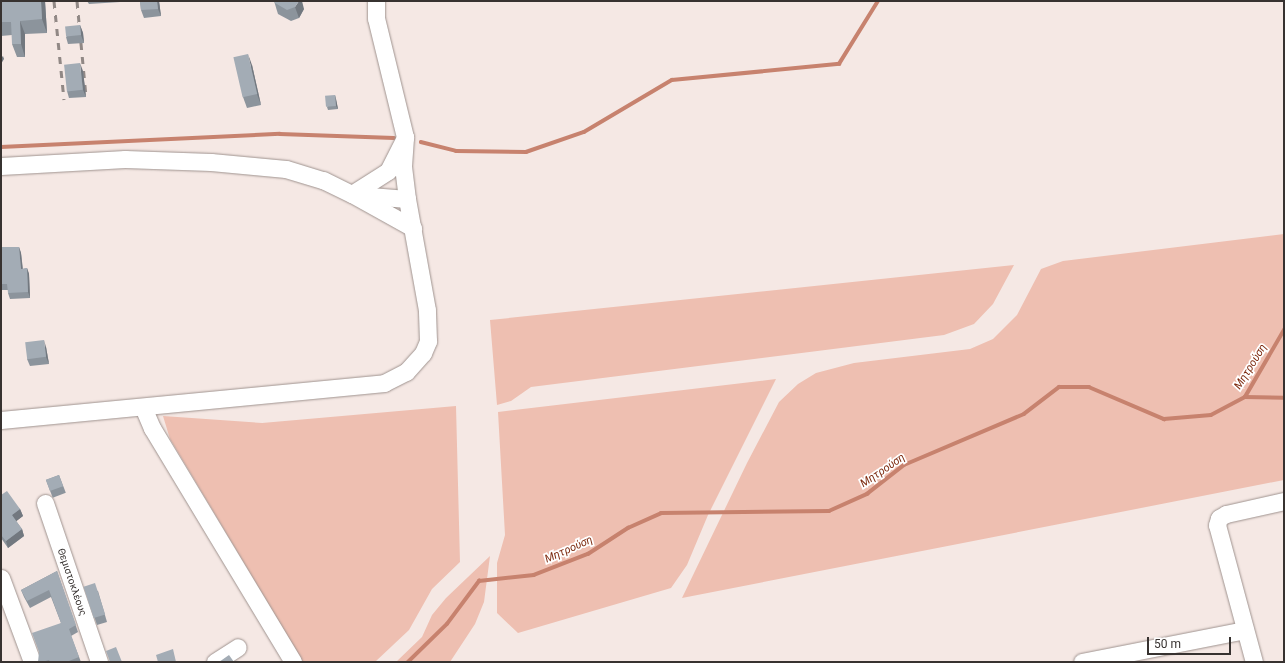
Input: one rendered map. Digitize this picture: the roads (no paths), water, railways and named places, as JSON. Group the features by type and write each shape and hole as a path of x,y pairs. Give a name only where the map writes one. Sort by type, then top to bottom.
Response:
{"street":[{"path":"1,420 384,383 395,379 424,353 428,341 427,310 407,199 404,166 405,137 376,18 376,1"},
{"path":"352,194 388,171 405,137"},
{"path":"1,166 125,159 211,162 286,169 323,180 352,194 413,228"},
{"path":"352,194 407,199"},
{"path":"143,407 152,428 293,662"},
{"path":"1254,662 1219,537 1219,518 1284,501"},
{"name":"Θεμιστοκλέους","path":"44,503 99,662"},
{"path":"1,578 32,662"},
{"path":"1082,662 1245,630"},
{"path":"215,662 238,647"}],"waterway":[{"path":"421,142 456,151 526,152 584,132 672,80 839,64 878,1"},
{"path":"1,147 280,134 394,138"},
{"name":"Μητρούση","path":"408,662 447,624 479,581 534,575 588,554 628,528 661,513 829,511 867,494 904,465 1024,414 1059,387 1089,387 1164,419 1211,415 1245,397 1284,330"},
{"path":"1245,397 1284,398"}],"railway":[{"path":"54,1 64,99"},
{"path":"77,1 86,97"}]}
